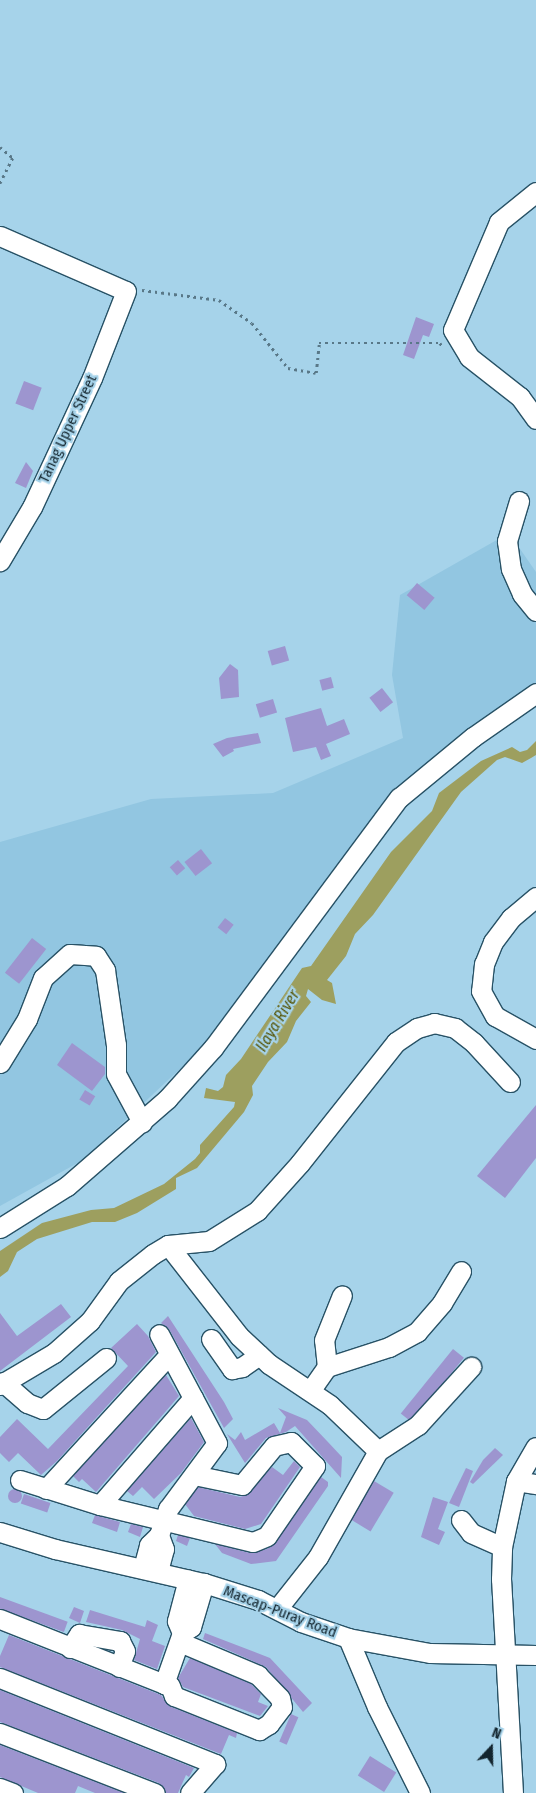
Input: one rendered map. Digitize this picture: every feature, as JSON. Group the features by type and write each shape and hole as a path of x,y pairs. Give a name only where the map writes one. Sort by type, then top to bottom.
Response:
{"street":[{"path":"536,192 499,222 453,330 469,357 520,397 536,419"},
{"path":"0,236 126,291"},
{"name":"Tanag Upper Street","path":"0,561 32,507 92,378 126,291"},
{"path":"519,501 507,541 511,570 522,594 536,611"},
{"path":"0,1228 67,1186 142,1122 213,1048 399,798 473,737 536,693"},
{"path":"536,897 511,918 493,942 484,964 481,991 495,1016 536,1039"},
{"path":"0,1063 27,1019 43,978 70,954 96,956 105,970 116,1045 116,1074 142,1122"},
{"path":"106,1358 43,1409 34,1407 2,1383 54,1353 90,1321 130,1270 168,1245 209,1241 257,1210 300,1164 396,1042 417,1028 434,1023 455,1028 474,1043 510,1082"},
{"path":"168,1245 239,1336 259,1355 310,1390 378,1451"},
{"path":"310,1390 327,1367 389,1347 417,1332 442,1303 461,1271"},
{"path":"327,1367 324,1340 342,1295"},
{"path":"151,1570 149,1545 161,1528 173,1500 218,1443 159,1334"},
{"path":"211,1339 232,1369 242,1367 259,1355"},
{"path":"46,1489 169,1355"},
{"path":"278,1608 318,1557 378,1451 418,1425 471,1366"},
{"path":"100,1505 193,1398"},
{"path":"20,1480 100,1505 161,1528 253,1542 261,1541 314,1466 291,1442 274,1446 242,1485 194,1475"},
{"path":"513,1793 501,1579 502,1547 516,1481 536,1447"},
{"path":"516,1481 536,1484"},
{"path":"461,1520 482,1540 502,1547"},
{"name":"Mascap-Puray Road","path":"0,1532 55,1549 196,1581 278,1608 301,1622 348,1638 430,1653 536,1655"},
{"path":"167,1685 181,1638 177,1621 196,1581"},
{"path":"0,1619 167,1685 174,1696 259,1730 269,1724 283,1703 258,1675 181,1638"},
{"path":"70,1648 79,1634 120,1641 125,1651 119,1667"},
{"path":"348,1638 377,1706 420,1793"},
{"path":"0,1678 215,1764 190,1793"},
{"path":"0,1734 155,1793"},
{"path":"0,1788 13,1793"}],"path":[{"path":"0,147 13,158 0,184"},
{"path":"126,291 148,290 219,300 252,323 288,368 316,373 319,343 440,343 445,348"}],"shaded area":[{"path":"509,533 536,572 536,687 396,792 200,1050 83,1160 0,1206 0,842 151,799 273,793 403,738 392,675 400,595"}],"water":[{"name":"Ilaya River","path":"536,741 536,755 522,763 505,757 497,760 461,792 373,915 355,934 346,956 327,980 332,983 336,1004 322,1000 308,989 306,996 311,1002 296,1021 287,1042 268,1062 252,1086 253,1095 244,1112 197,1168 176,1178 176,1189 137,1213 115,1222 92,1222 37,1239 17,1252 8,1271 0,1277 0,1251 42,1223 91,1210 114,1208 164,1184 195,1159 200,1153 200,1145 234,1107 235,1102 204,1098 206,1088 218,1091 223,1087 226,1075 241,1059 302,968 311,966 391,852 432,811 439,793 481,761 512,747 520,752 527,750"}],"building":[{"path":"416,317 434,324 429,337 423,335 414,359 403,355"},
{"path":"24,381 42,388 33,410 15,403"},
{"path":"26,462 33,471 26,488 15,483"},
{"path":"417,583 435,598 424,610 407,595"},
{"path":"285,646 289,660 272,665 268,651"},
{"path":"230,664 238,670 239,697 221,699 219,678"},
{"path":"331,677 334,688 322,691 319,680"},
{"path":"382,688 393,702 380,712 369,698"},
{"path":"273,699 277,712 260,718 256,704"},
{"path":"321,708 327,726 344,719 350,734 326,744 331,756 321,760 316,747 293,752 285,718"},
{"path":"258,733 261,743 233,749 234,751 223,757 213,744 227,738"},
{"path":"201,849 212,863 196,876 184,862"},
{"path":"178,860 185,868 177,876 170,867"},
{"path":"225,918 234,925 226,934 218,927"},
{"path":"32,938 46,949 19,984 5,973"},
{"path":"72,1043 105,1067 105,1074 92,1091 57,1065"},
{"path":"85,1090 95,1096 90,1106 79,1099"},
{"path":"536,1105 536,1158 505,1198 477,1176"},
{"path":"61,1304 71,1317 0,1371 0,1313 17,1336"},
{"path":"168,1316 233,1419 224,1428 169,1329 161,1323"},
{"path":"137,1324 148,1336 156,1352 57,1461 41,1475 18,1453 9,1462 0,1453 0,1437 17,1419 48,1449 128,1366 111,1348"},
{"path":"453,1349 464,1358 412,1422 401,1414"},
{"path":"166,1375 179,1396 96,1492 82,1479 79,1482 73,1476"},
{"path":"278,1408 307,1420 342,1457 341,1478 295,1426 286,1432 266,1438 245,1463 227,1434 235,1440 241,1432 245,1440 274,1423 280,1433 286,1417"},
{"path":"191,1418 204,1442 181,1473 154,1499 142,1487 133,1496 127,1491"},
{"path":"495,1448 503,1455 473,1484 470,1482 483,1460"},
{"path":"294,1461 300,1467 261,1524 245,1529 194,1516 185,1504 198,1487 240,1497 246,1495 272,1467 283,1475"},
{"path":"466,1468 473,1471 459,1507 449,1503"},
{"path":"321,1477 328,1482 328,1486 276,1561 251,1564 222,1553 215,1544 250,1553 267,1549 276,1542"},
{"path":"374,1481 394,1493 371,1531 351,1520"},
{"path":"15,1489 20,1491 22,1496 20,1501 15,1503 10,1501 8,1496 10,1491"},
{"path":"24,1494 50,1503 47,1513 21,1503"},
{"path":"433,1497 448,1502 438,1529 445,1532 439,1545 421,1537"},
{"path":"95,1515 120,1522 117,1532 92,1523"},
{"path":"131,1524 143,1527 140,1537 128,1532"},
{"path":"178,1535 190,1538 187,1546 176,1541"},
{"path":"0,1597 68,1622 64,1632 0,1609"},
{"path":"74,1607 84,1611 80,1623 69,1618"},
{"path":"90,1610 145,1627 147,1620 158,1625 152,1641 165,1646 157,1669 134,1660 140,1639 122,1630 86,1622"},
{"path":"205,1633 270,1658 312,1703 303,1712 266,1667 203,1639"},
{"path":"9,1635 161,1695 169,1706 237,1733 236,1738 229,1735 221,1754 0,1667 0,1656"},
{"path":"190,1658 251,1684 261,1694 258,1702 268,1706 260,1716 183,1687 178,1678"},
{"path":"0,1690 194,1768 189,1777 186,1775 178,1793 166,1793 159,1783 0,1722"},
{"path":"291,1714 298,1717 287,1745 279,1742"},
{"path":"0,1745 124,1793 95,1793 78,1786 75,1793 38,1793 0,1777"},
{"path":"370,1756 396,1772 384,1792 358,1776"}]}
